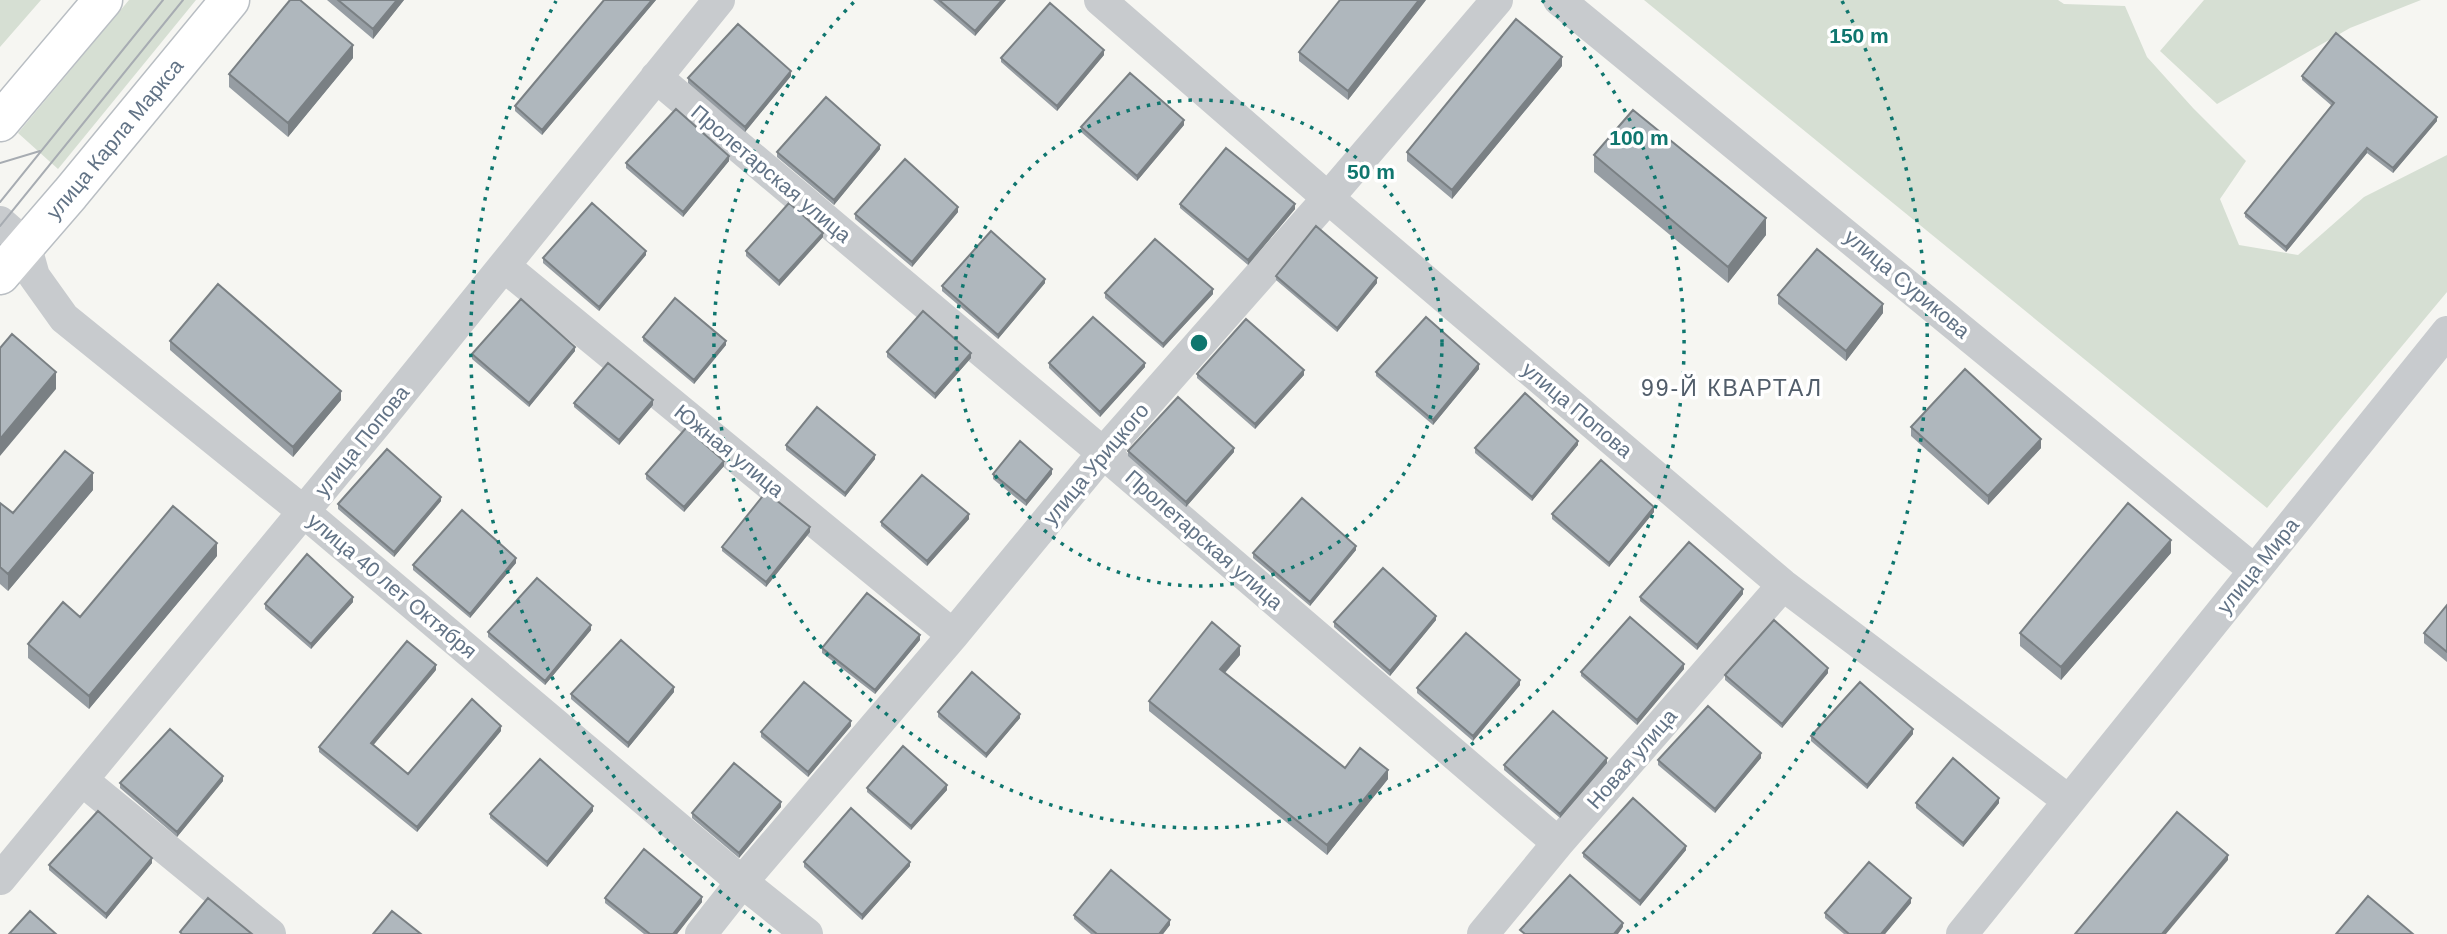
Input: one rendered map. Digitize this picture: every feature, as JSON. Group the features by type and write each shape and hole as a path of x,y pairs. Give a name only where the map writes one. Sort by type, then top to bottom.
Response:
{"street":[{"path":"0,122 103,0"},
{"name":"улица Карла Маркса","path":"0,275 13,233 70,194 230,0"},
{"name":"улица Попова","path":"0,879 304,512 719,0"},
{"name":"улица Попова","path":"1100,0 1783,586 2069,800"},
{"name":"улица Урицкого","path":"701,934 1103,453 1328,198 1497,0"},
{"name":"улица Сурикова","path":"1559,0 2254,570"},
{"name":"Пролетарская улица","path":"656,77 1103,453 1558,843"},
{"name":"улица 40 лет Октября","path":"13,233 34,276 64,318 304,512 807,934"},
{"name":"Южная улица","path":"504,266 953,635"},
{"name":"улица Мира","path":"1962,934 2447,332"},
{"name":"Новая улица","path":"1483,934 1558,843 1783,586"},
{"path":"82,780 270,934"}],"shaded area":[{"path":"0,0 41,0 0,47"},
{"path":"129,0 196,0 58,169 18,133"},
{"path":"1644,0 2058,0 2064,4 2125,6 2147,57 2246,161 2220,199 2239,245 2298,255 2364,197 2447,155 2447,292 2267,508"},
{"path":"2204,0 2421,0 2350,28 2217,104 2160,51"}],"building":[{"path":"290,0 300,0 353,45 288,123 229,74"},
{"path":"338,0 397,0 373,29"},
{"path":"604,0 652,0 542,130 515,106"},
{"path":"939,0 1002,0 975,31"},
{"path":"1340,0 1419,0 1348,91 1299,52"},
{"path":"1050,3 1104,50 1057,106 1001,58"},
{"path":"1516,19 1562,57 1452,190 1407,152"},
{"path":"738,24 791,71 745,127 688,78"},
{"path":"2336,33 2437,117 2393,168 2367,148 2286,247 2245,213 2334,103 2302,76"},
{"path":"1130,73 1184,120 1137,176 1081,127"},
{"path":"826,97 880,145 834,200 777,152"},
{"path":"676,109 729,156 683,212 626,163"},
{"path":"1633,110 1766,218 1728,267 1594,155"},
{"path":"1226,148 1295,204 1248,260 1180,204"},
{"path":"905,159 958,207 912,262 855,214"},
{"path":"592,203 646,251 599,307 543,258"},
{"path":"789,203 823,233 779,281 746,251"},
{"path":"1316,226 1377,278 1337,328 1276,276"},
{"path":"991,231 1045,279 998,335 942,286"},
{"path":"1155,239 1213,289 1163,344 1105,293"},
{"path":"1817,249 1883,304 1846,351 1778,295"},
{"path":"218,284 341,391 293,447 170,341"},
{"path":"675,298 726,341 694,380 643,337"},
{"path":"521,299 575,347 529,403 472,354"},
{"path":"923,311 971,353 935,394 887,352"},
{"path":"1093,317 1145,363 1100,412 1049,363"},
{"path":"1426,317 1479,364 1433,420 1376,372"},
{"path":"1246,319 1304,370 1255,424 1197,374"},
{"path":"12,334 56,372 0,439 0,348"},
{"path":"608,363 653,400 619,440 574,403"},
{"path":"1965,369 2041,439 1988,496 1911,427"},
{"path":"1525,393 1578,441 1532,497 1475,448"},
{"path":"1178,397 1234,448 1186,502 1128,451"},
{"path":"817,407 875,455 845,493 786,445"},
{"path":"686,428 724,461 684,507 646,474"},
{"path":"1020,441 1052,469 1026,501 993,474"},
{"path":"387,449 441,497 394,552 338,504"},
{"path":"65,451 93,473 8,574 0,567 0,503 13,513"},
{"path":"1601,460 1654,507 1609,563 1552,514"},
{"path":"922,475 969,514 927,561 881,522"},
{"path":"766,492 810,527 766,582 722,547"},
{"path":"1302,498 1356,546 1310,602 1253,553"},
{"path":"2128,503 2171,540 2061,667 2020,633"},
{"path":"173,506 217,543 89,696 28,644 63,602 80,617"},
{"path":"462,510 516,558 470,614 413,565"},
{"path":"1689,542 1743,589 1697,645 1640,597"},
{"path":"307,554 353,597 311,644 265,604"},
{"path":"1383,568 1436,616 1390,671 1334,622"},
{"path":"537,578 591,625 545,681 488,632"},
{"path":"867,593 920,635 875,690 822,648"},
{"path":"2447,605 2447,652 2424,633"},
{"path":"1630,617 1684,664 1637,720 1581,672"},
{"path":"1774,620 1828,668 1782,724 1725,675"},
{"path":"1212,622 1240,646 1220,669 1345,768 1360,748 1388,770 1327,845 1149,701"},
{"path":"1466,633 1520,680 1473,736 1417,688"},
{"path":"621,640 674,687 628,743 571,694"},
{"path":"407,641 436,665 371,743 408,774 472,699 501,726 417,827 319,747"},
{"path":"972,672 1020,714 986,754 938,712"},
{"path":"804,682 851,721 808,772 761,732"},
{"path":"1860,682 1913,729 1867,785 1811,736"},
{"path":"1708,706 1761,753 1715,809 1658,760"},
{"path":"1553,711 1607,758 1560,814 1504,765"},
{"path":"170,729 223,776 177,832 120,783"},
{"path":"903,746 947,785 911,826 867,788"},
{"path":"1953,758 1999,798 1963,843 1916,803"},
{"path":"540,759 593,806 547,862 490,814"},
{"path":"734,763 781,802 739,853 692,813"},
{"path":"1633,798 1686,846 1640,901 1583,853"},
{"path":"851,808 910,862 862,915 804,862"},
{"path":"98,811 152,858 106,914 49,865"},
{"path":"2177,812 2228,855 2162,934 2075,934"},
{"path":"644,849 702,897 673,934 650,934 605,898"},
{"path":"1869,862 1911,898 1881,934 1849,934 1825,913"},
{"path":"1111,870 1170,920 1159,934 1097,934 1074,915"},
{"path":"1570,875 1623,923 1614,934 1525,934 1520,930"},
{"path":"2368,896 2413,934 2336,934"},
{"path":"208,898 252,934 182,934 180,932"},
{"path":"30,911 56,934 9,934"},
{"path":"392,911 421,934 373,934"}],"tram line":[{"path":"0,202 163,0"},
{"path":"0,226 183,0"},
{"path":"0,163 40,151"}],"district":[{"name":"99-Й КВАРТАЛ","path":"1732,388"}]}
